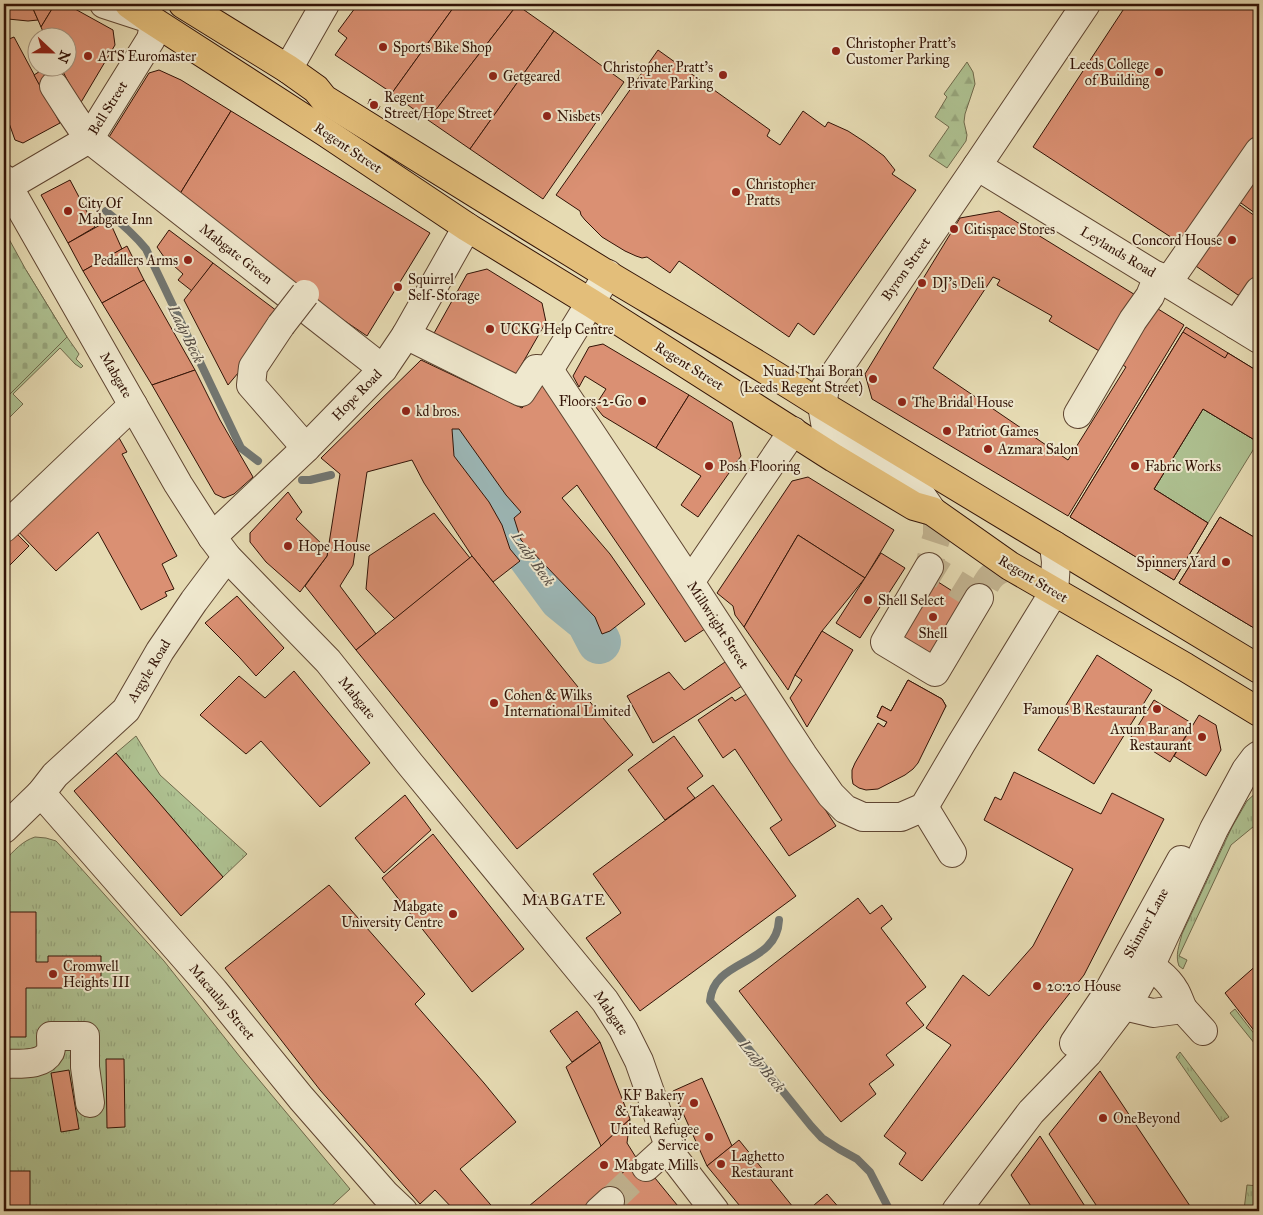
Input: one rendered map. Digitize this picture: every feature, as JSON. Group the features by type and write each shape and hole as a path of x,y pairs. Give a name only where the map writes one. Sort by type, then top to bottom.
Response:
{"highway":[{"name":"Regent Street","path":"184,4 288,69 316,89 324,99 822,405 1259,668"},
{"name":"Regent Street","path":"139,12 467,227 591,303 834,458 914,506 932,511 1010,566 1259,712"}],"street":[{"path":"104,4 139,12"},
{"path":"288,69 326,4"},
{"name":"Byron Street","path":"932,511 920,492 842,444 826,428 822,405 825,388 977,166 1083,5"},
{"name":"Bell Street","path":"6,183 89,139 151,39 153,30 139,12"},
{"name":"Mabgate Green","path":"54,86 89,139 383,369"},
{"path":"1078,414 1133,320 1259,151"},
{"name":"Leylands Road","path":"977,166 1259,339"},
{"name":"Mabgate","path":"6,183 178,484 220,547 328,661 605,1001 623,1029 639,1061 675,1159 715,1211"},
{"name":"Hope Road","path":"220,547 271,481 383,369 406,335 467,227"},
{"path":"406,335 521,392 536,369 549,370 608,274"},
{"path":"1236,325 1259,291"},
{"path":"305,294 281,325 253,367 251,385 306,448"},
{"name":"Millwright Street","path":"549,370 803,755 831,794 845,809 863,817 901,817 924,807"},
{"path":"4,528 133,405"},
{"path":"690,582 793,431"},
{"path":"952,853 924,807 1054,592 1056,562 1054,545"},
{"name":"Argyle Road","path":"4,829 55,776 126,710 160,651 194,601 220,547"},
{"path":"929,567 885,642 935,672 979,598"},
{"name":"Skinner Lane","path":"1140,959 1192,841 1245,751 1259,734"},
{"name":"Skinner Lane","path":"956,1211 1031,1112 1063,1060 1116,999 1246,770 1259,755"},
{"name":"Macaulay Street","path":"39,794 214,991 301,1098 385,1194 403,1211"},
{"path":"1140,959 1157,969 1170,984 1183,1010 1202,1031"},
{"path":"1116,999 1132,1008 1153,1013 1183,1010"},
{"path":"4,1064 33,1063 44,1059 51,1051 52,1036 85,1036 85,1067 90,1103"},
{"path":"646,1168 669,1146"}],"green space":[{"path":"967,62 973,72 975,84 965,114 966,141 947,168 929,156 949,127 935,117 947,97 944,94"},
{"path":"4,230 67,337 4,400"},
{"path":"26,270 79,354 76,359 83,366 81,368 75,364 60,348 13,394 23,404 4,423 4,335"},
{"path":"1203,409 1258,442 1208,523 1154,489"},
{"path":"136,736 160,775 247,854 223,877 116,753"},
{"path":"1259,790 1259,822 1231,845 1179,956 1187,960 1183,969 1179,966 1177,958 1182,934 1232,827 1247,801"},
{"path":"35,837 56,841 164,961 240,1057 350,1189 326,1211 4,1211 4,861 22,844"},
{"path":"1235,1009 1259,1040 1259,1049 1230,1013"},
{"path":"1180,1052 1229,1117 1221,1122 1176,1057"},
{"path":"1247,1185 1259,1186 1259,1203 1254,1211 1244,1210"}],"building":[{"path":"4,4 31,4 38,20 8,19 4,17"},
{"path":"31,4 55,4 41,27 38,20"},
{"name":"ATS Euromaster","path":"55,4 66,4 113,30 115,45 80,104 66,78 78,78 78,28 41,27"},
{"name":"Sports Bike Shop","path":"358,4 456,4 392,93 335,55 347,38 338,31"},
{"path":"456,4 517,5 428,120 392,93"},
{"name":"Leeds College of Building","path":"1127,4 1259,4 1259,141 1186,247 1033,147"},
{"name":"Getgeared","path":"517,5 554,31 470,149 428,120"},
{"name":"Nisbets","path":"554,31 624,82 543,199 470,149"},
{"path":"14,37 28,63 28,78 36,78 60,123 23,143 15,140 4,109 4,41"},
{"name":"Christopher Pratts","path":"658,50 770,130 767,136 780,145 803,111 825,127 828,122 848,131 865,142 884,156 895,170 892,174 916,190 814,335 798,323 789,337 679,261 670,273 647,257 642,258 625,251 602,237 585,220 580,211 556,195"},
{"path":"159,70 181,80 231,111 178,197 106,142 149,73"},
{"path":"36,78 53,78 40,86"},
{"name":"Regent Street/Hope Street","path":"370,99 380,106 378,110 368,104"},
{"path":"231,111 430,233 367,336 305,294 178,197"},
{"path":"1259,162 1259,216 1234,198"},
{"name":"City Of Mabgate Inn","path":"70,180 95,227 68,243 41,195"},
{"name":"Concord House","path":"1233,200 1259,219 1259,269 1243,294 1238,295 1190,262"},
{"path":"999,211 1184,325 1068,516 872,399 865,374 960,218","holes":["993,277 1000,280 997,285 1052,316 1049,321 1126,367 1068,460 933,368"]},
{"path":"109,220 122,249 83,271 68,243"},
{"name":"Pedallers Arms","path":"169,230 213,263 192,291 178,280 183,274 164,257 157,247"},
{"path":"127,246 144,280 102,303 83,271"},
{"path":"213,263 285,317 228,385 184,300"},
{"name":"UCKG Help Centre","path":"487,269 542,303 546,322 514,378 433,335 467,274"},
{"path":"144,280 195,370 152,385 102,303"},
{"name":"Fabric Works","path":"1186,327 1259,372 1259,440 1258,442 1203,409 1154,489 1208,523 1174,580 1070,517"},
{"name":"Fabric Works","path":"1183,332 1225,358 1228,353 1259,372 1259,440 1258,442 1203,409 1154,489 1208,523 1174,580 1070,517"},
{"name":"Floors-2-Go","path":"603,344 689,395 656,448 603,416 595,406 606,389 585,376 579,387 573,376 589,347"},
{"path":"421,360 522,408 542,385 708,627 685,642 577,485 562,498 610,554 645,604 610,631 602,634 595,617 521,540 514,518 521,512 506,495 459,429 452,429 454,456 489,502 502,525 510,549 520,561 493,582 472,556 424,483 412,460 367,472 353,565 340,586 376,634 356,650 305,586 327,556 340,474 321,458"},
{"path":"195,370 220,420 253,477 234,494 224,498 215,494 152,385"},
{"name":"Posh Flooring","path":"689,395 732,422 741,456 698,517 681,505 701,476 656,448"},
{"path":"118,436 127,452 122,454 177,556 162,564 174,589 165,592 167,596 141,610 98,532 56,571 13,526"},
{"path":"808,477 894,530 865,578 798,535 744,627 735,615 733,606 717,593 792,481"},
{"name":"Hope House","path":"288,492 302,512 296,519 328,550 327,556 300,592 266,562 250,542 250,533"},
{"path":"434,513 470,558 395,619 366,589 369,556"},
{"name":"Spinners Yard","path":"1220,517 1259,540 1259,631 1179,583"},
{"name":"Spinners Yard","path":"1220,517 1259,540 1259,631 1179,583"},
{"path":"13,530 29,546 4,571 4,539"},
{"path":"798,535 865,578 822,631 788,690 744,627"},
{"name":"Shell Select","path":"881,553 905,568 860,638 836,623"},
{"name":"Cohen & Wilks International Limited","path":"472,556 633,755 517,849 356,650"},
{"path":"935,580 982,610 937,683 888,653"},
{"path":"237,596 284,648 256,676 205,623"},
{"path":"822,631 853,650 807,727 790,698 802,680 795,675"},
{"path":"1097,655 1152,690 1094,784 1038,750"},
{"path":"728,660 745,684 653,743 627,696 669,672 684,690"},
{"path":"294,671 370,763 320,807 261,741 246,754 200,715 239,676 265,698"},
{"path":"908,680 942,699 946,706 916,758 907,767 896,770 880,759 879,747 889,729 884,727 887,722 877,717 882,706 891,711"},
{"path":"908,680 942,699 946,706 918,763 913,769 878,789 866,790 859,788 853,784 852,778 852,770 855,763 878,723 884,727 887,722 877,717 882,706 891,711"},
{"path":"748,693 836,826 789,856 770,828 782,820 735,749 723,758 698,720 732,697 735,701"},
{"path":"1154,700 1193,724 1170,762 1131,737"},
{"name":"Axum Bar and Restaurant","path":"1199,715 1216,725 1221,750 1206,776 1174,756"},
{"path":"674,736 703,776 687,788 695,798 665,820 628,770"},
{"path":"116,753 223,877 181,916 74,791"},
{"name":"20:20 House","path":"1014,772 1101,814 1112,793 1164,819 1084,975 922,1181 899,1164 906,1153 884,1136 951,1045 926,1028 963,975 989,996 1033,946 1073,869 984,820 995,797 1001,800"},
{"path":"713,785 796,896 640,1011 586,938 621,913 593,874"},
{"path":"405,795 431,830 384,873 355,838"},
{"name":"Mabgate University Centre","path":"433,834 524,949 472,992 382,878"},
{"path":"329,885 425,994 415,1004 516,1122 460,1169 496,1211 455,1211 435,1190 420,1204 320,1090 225,968"},
{"path":"858,898 870,914 882,905 892,919 881,928 926,987 906,1003 924,1025 886,1055 894,1065 869,1084 876,1094 841,1122 739,991"},
{"name":"Cromwell Heights III","path":"6,912 36,912 36,962 48,962 48,956 101,956 101,988 26,988 26,1037 4,1037"},
{"path":"1259,963 1259,1037 1225,993"},
{"path":"577,1011 600,1042 572,1062 550,1031"},
{"path":"600,1042 630,1119 601,1146 566,1067"},
{"path":"106,1059 124,1059 125,1127 107,1128"},
{"path":"69,1070 79,1129 61,1132 51,1073"},
{"path":"1100,1071 1192,1209 1188,1211 1100,1211 1049,1134"},
{"path":"702,1078 732,1146 707,1166 673,1091"},
{"name":"Mabgate Mills","path":"630,1119 627,1143 637,1159 583,1211 523,1211 601,1146"},
{"path":"1040,1136 1088,1211 1034,1211 1011,1175"},
{"path":"739,1140 793,1207 788,1211 744,1211 707,1166"},
{"name":"Mabgate Mills","path":"637,1159 646,1167 682,1211 619,1211 610,1201 603,1192"},
{"path":"4,1171 30,1171 30,1211 4,1211"},
{"path":"827,1194 842,1211 807,1211"}],"waterway":[{"name":"Lady Beck","path":"106,211 137,238 146,249 241,448 258,461"},
{"name":"Lady Beck","path":"457,447 491,487 517,539 561,599 588,621 599,642"},
{"name":"Lady Beck","path":"302,480 331,475"},
{"name":"Lady Beck","path":"779,920 776,935 768,946 722,977 714,987 710,1001 822,1138 857,1159 870,1172 890,1211"}],"tunnel":[{"path":"937,515 937,536 929,567 979,598 990,578 1010,566"},
{"path":"610,1201 646,1167"}],"place":[{"name":"Sports Bike Shop","path":"383,47"},
{"name":"Christopher Pratt's Customer Parking","path":"836,51"},
{"name":"ATS Euromaster","path":"88,56"},
{"name":"Leeds College of Building","path":"1159,72"},
{"name":"Christopher Pratt's Private Parking","path":"723,75"},
{"name":"Getgeared","path":"493,76"},
{"name":"Regent Street/Hope Street","path":"374,105"},
{"name":"Nisbets","path":"547,116"},
{"name":"Christopher Pratts","path":"736,192"},
{"name":"City Of Mabgate Inn","path":"68,211"},
{"name":"Citispace Stores","path":"954,229"},
{"name":"Concord House","path":"1232,240"},
{"name":"Pedallers Arms","path":"188,260"},
{"name":"DJ's Deli","path":"922,283"},
{"name":"Squirrel Self-Storage","path":"398,287"},
{"name":"UCKG Help Centre","path":"490,329"},
{"name":"Nuad Thai Boran (Leeds Regent Street)","path":"873,379"},
{"name":"Floors-2-Go","path":"642,401"},
{"name":"The Bridal House","path":"902,402"},
{"name":"kd bros.","path":"406,411"},
{"name":"Patriot Games","path":"947,431"},
{"name":"Azmara Salon","path":"988,449"},
{"name":"Posh Flooring","path":"709,466"},
{"name":"Fabric Works","path":"1135,466"},
{"name":"Hope House","path":"288,546"},
{"name":"Spinners Yard","path":"1226,562"},
{"name":"Shell Select","path":"868,600"},
{"name":"Shell","path":"933,617"},
{"name":"Cohen & Wilks International Limited","path":"494,703"},
{"name":"Famous B Restaurant","path":"1157,709"},
{"name":"Axum Bar and Restaurant","path":"1202,737"},
{"name":"Mabgate University Centre","path":"453,914"},
{"name":"Cromwell Heights III","path":"53,974"},
{"name":"20:20 House","path":"1037,986"},
{"name":"KF Bakery & Takeaway","path":"694,1103"},
{"name":"OneBeyond","path":"1103,1118"},
{"name":"United Refugee Service","path":"709,1137"},
{"name":"Laghetto Restaurant","path":"721,1164"},
{"name":"Mabgate Mills","path":"604,1165"}],"district":[{"name":"MABGATE","path":"564,900"}]}
